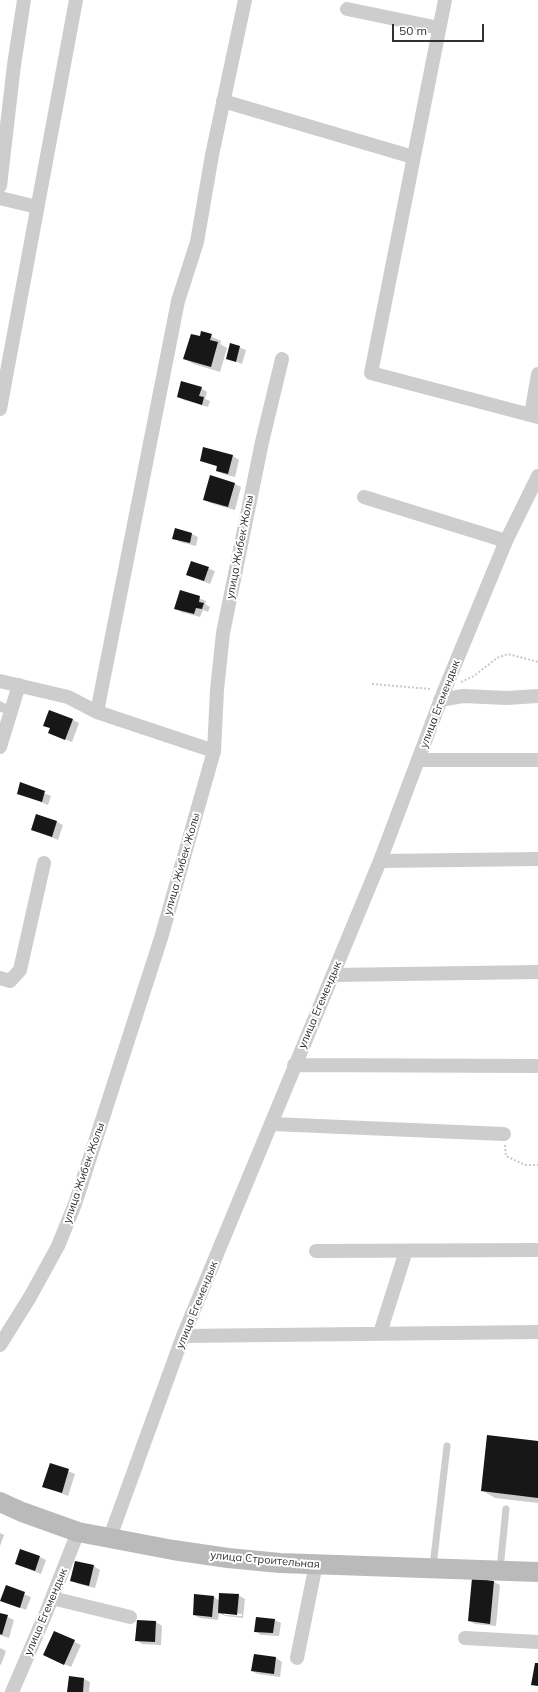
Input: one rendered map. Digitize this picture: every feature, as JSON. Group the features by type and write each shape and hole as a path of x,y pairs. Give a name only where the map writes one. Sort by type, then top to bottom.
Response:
{"main road":[{"name":"улица Строительная","path":"0,1502 22,1512 78,1532 228,1558 280,1563 538,1572"}],"street":[{"path":"0,186 14,65 24,0"},
{"path":"0,409 76,0"},
{"path":"97,712 178,301 197,242 212,155 245,0"},
{"path":"445,0 371,372 535,416 538,374"},
{"path":"347,9 439,28"},
{"path":"223,101 413,157"},
{"path":"0,198 37,207"},
{"name":"улица Жибек Жолы","path":"0,1345 30,1297 58,1246 75,1204 161,938 214,751 217,690 223,632 262,442 282,359"},
{"name":"улица Егемендык","path":"110,1537 183,1336 272,1124 294,1065 380,861 442,695 506,541 538,476"},
{"path":"364,496 506,541"},
{"path":"0,681 68,697 97,712 214,751"},
{"path":"0,747 19,686"},
{"path":"442,695 507,698 538,696"},
{"path":"419,760 538,760"},
{"path":"380,861 538,859"},
{"path":"0,978 10,981 20,970 44,863"},
{"path":"333,975 538,972"},
{"path":"294,1065 538,1066"},
{"path":"272,1124 504,1134"},
{"path":"316,1251 538,1250"},
{"path":"380,1333 406,1251"},
{"path":"183,1336 538,1332"},
{"name":"улица Егемендык","path":"12,1692 78,1532"},
{"path":"297,1658 316,1564"},
{"path":"52,1598 130,1617"},
{"path":"465,1638 538,1642"}],"lane":[{"path":"433,1568 448,1446"},
{"path":"500,1571 506,1509"}],"path":[{"path":"372,684 442,695 474,676 497,658 508,654 538,662"},
{"path":"504,1134 506,1156 525,1165 538,1165"}],"building":[{"path":"201,331 212,334 210,340 218,342 211,367 183,359 191,334 200,336"},
{"path":"230,343 240,346 236,362 226,359"},
{"path":"181,381 202,387 199,396 204,397 202,405 177,397"},
{"path":"203,447 233,455 228,474 216,471 217,466 200,461"},
{"path":"210,475 235,483 228,507 203,500"},
{"path":"175,528 192,533 190,543 172,539"},
{"path":"191,561 209,567 204,581 186,575"},
{"path":"180,590 200,596 199,602 204,603 202,609 196,608 194,614 174,609"},
{"path":"49,710 73,719 65,740 48,733 50,728 43,726"},
{"path":"20,782 45,791 42,802 17,794"},
{"path":"36,814 57,821 52,837 31,830"},
{"path":"487,1435 538,1441 538,1498 481,1491"},
{"path":"50,1463 69,1469 62,1493 42,1487"},
{"path":"20,1549 40,1556 35,1571 15,1564"},
{"path":"75,1561 94,1565 89,1586 70,1581"},
{"path":"472,1578 494,1581 490,1624 468,1621"},
{"path":"6,1585 25,1592 20,1608 0,1601"},
{"path":"219,1593 239,1594 237,1615 218,1613"},
{"path":"194,1594 214,1596 212,1617 193,1615"},
{"path":"0,1613 8,1615 2,1635 0,1634"},
{"path":"256,1617 275,1619 273,1633 254,1632"},
{"path":"137,1620 156,1621 155,1642 135,1641"},
{"path":"54,1631 75,1640 64,1665 43,1655"},
{"path":"254,1654 276,1657 274,1674 251,1671"},
{"path":"535,1663 538,1663 538,1686 531,1685"},
{"path":"69,1676 84,1678 83,1692 67,1692"}]}
